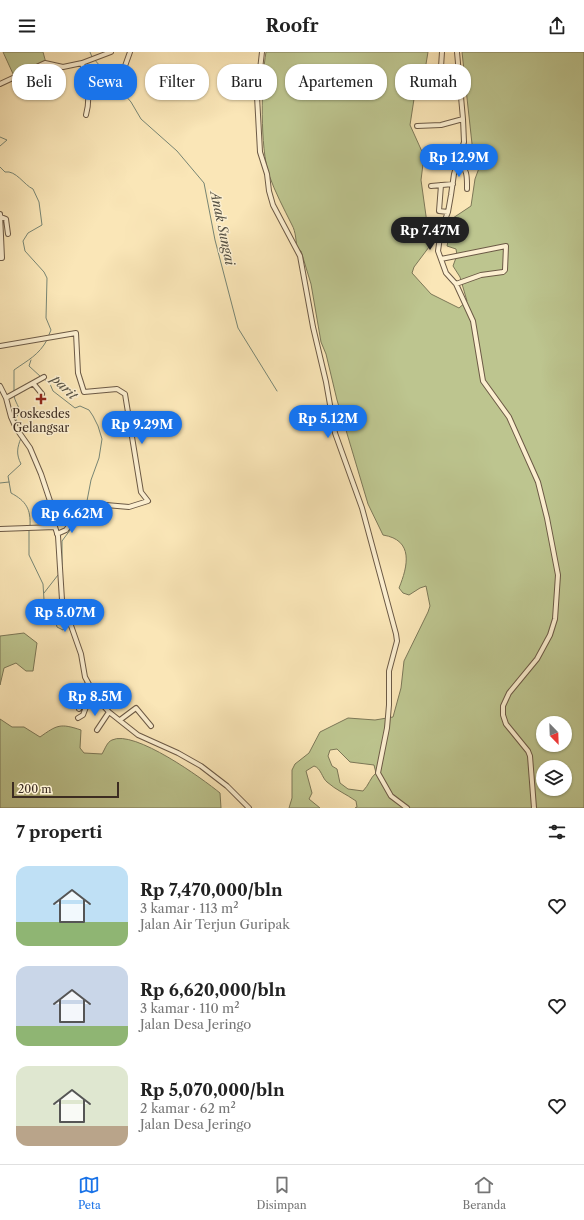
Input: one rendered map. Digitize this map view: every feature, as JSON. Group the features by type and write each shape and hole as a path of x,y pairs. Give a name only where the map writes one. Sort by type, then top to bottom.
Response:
{"street":[{"path":"0,84 45,63 63,67 82,63 111,52"},
{"path":"126,64 130,52"},
{"path":"262,52 257,96 260,152 267,174 269,191 274,205 300,256 335,433 362,508 396,634 397,640 388,678 389,697 387,728 378,773 391,796 407,808"},
{"path":"441,64 442,52"},
{"path":"457,52 464,142 455,170 448,212 442,226 438,245 441,260 447,275 456,284 475,328 483,380 509,417 538,482 548,518 558,575 555,619 550,635 537,659 509,693 503,706 503,715 506,724 528,751 530,756 534,808"},
{"path":"82,63 89,102 86,115"},
{"path":"417,126 441,125 463,118"},
{"path":"458,162 464,166 466,171 467,189"},
{"path":"432,186 453,184"},
{"path":"441,185 439,211 448,212"},
{"path":"0,258 2,258 0,216 6,219 8,234"},
{"path":"441,260 506,246 505,270 503,272 481,275 456,284"},
{"path":"0,346 76,333 78,372 83,391 117,390 125,394 141,492 148,501 129,507 106,505 94,521 81,515 75,516 66,530 57,534"},
{"path":"6,398 44,377"},
{"path":"33,383 42,394"},
{"path":"0,386 6,398 8,409 16,428 21,433 30,448 50,501 54,527 57,534 60,570 62,575 62,600 81,654 83,671 90,688 109,712 138,735 201,766 227,786 249,808"},
{"path":"0,529 54,527"},
{"path":"79,709 90,688"},
{"path":"78,718 83,715 90,688"},
{"path":"120,720 136,708 150,726"},
{"path":"97,730 109,712"}],"green space":[{"path":"3,52 43,52 46,63 12,64 12,72"},
{"path":"266,52 428,52 426,64 395,64 395,100 414,100 410,125 424,156 421,180 429,247 414,267 412,273 431,294 459,308 467,301 460,277 453,266 457,255 456,249 447,246 453,218 471,206 475,179 482,160 479,154 473,153 467,100 471,100 471,64 463,64 462,52 584,52 584,808 355,808 357,807 356,801 327,782 318,769 314,766 306,771 312,793 309,799 320,808 289,808 292,798 292,770 295,764 309,753 320,732 348,718 375,720 393,717 401,688 404,661 430,606 426,586 409,595 403,593 399,588 406,563 404,548 400,542 383,535 368,504 337,400 326,354 321,342 311,284 301,251 297,249 293,228 269,175 264,149 262,100 277,100 277,64 264,64","holes":["337,749 350,762 374,765 376,773 363,791 348,789 340,783 337,769 332,766 328,756 330,750"]},
{"path":"24,633 37,643 33,671 26,671 16,663 4,668 0,685 0,636"},
{"path":"0,719 12,727 24,727 40,737 59,726 68,726 81,730 80,748 84,753 102,754 110,741 122,739 136,742 151,748 184,767 220,793 221,808 0,808"}],"waterway":[{"name":"Anak Sungai","path":"90,52 92,57"},
{"name":"Anak Sungai","path":"94,59 131,102 141,119 177,151 204,183 215,240 238,328 277,391"},
{"path":"0,137 7,140 0,146"},
{"path":"0,167 5,172 13,173 33,189 39,202 42,225 28,233 23,241 25,251 44,272 47,278 46,318 51,330 48,337"},
{"path":"14,391 14,370 37,353 47,340"},
{"name":"parit","path":"31,360 29,366 41,377"},
{"name":"parit","path":"44,379 50,384 53,391 75,408 80,406 89,410 98,426 102,439 99,458 91,480 86,506 81,515"},
{"path":"14,396 19,409 16,418 18,426"},
{"path":"21,438 18,451 18,457 21,464 8,476 11,493 24,502 28,510 30,515 30,526"},
{"path":"0,483 9,482"},
{"name":"parit","path":"62,565 62,541 79,518"},
{"path":"29,530 29,555 43,584 44,600 53,611 57,627 63,630 69,625"},
{"name":"parit","path":"44,593 58,575"}],"place":[{"name":"Poskesdes Gelangsar","path":"41,399"}]}
